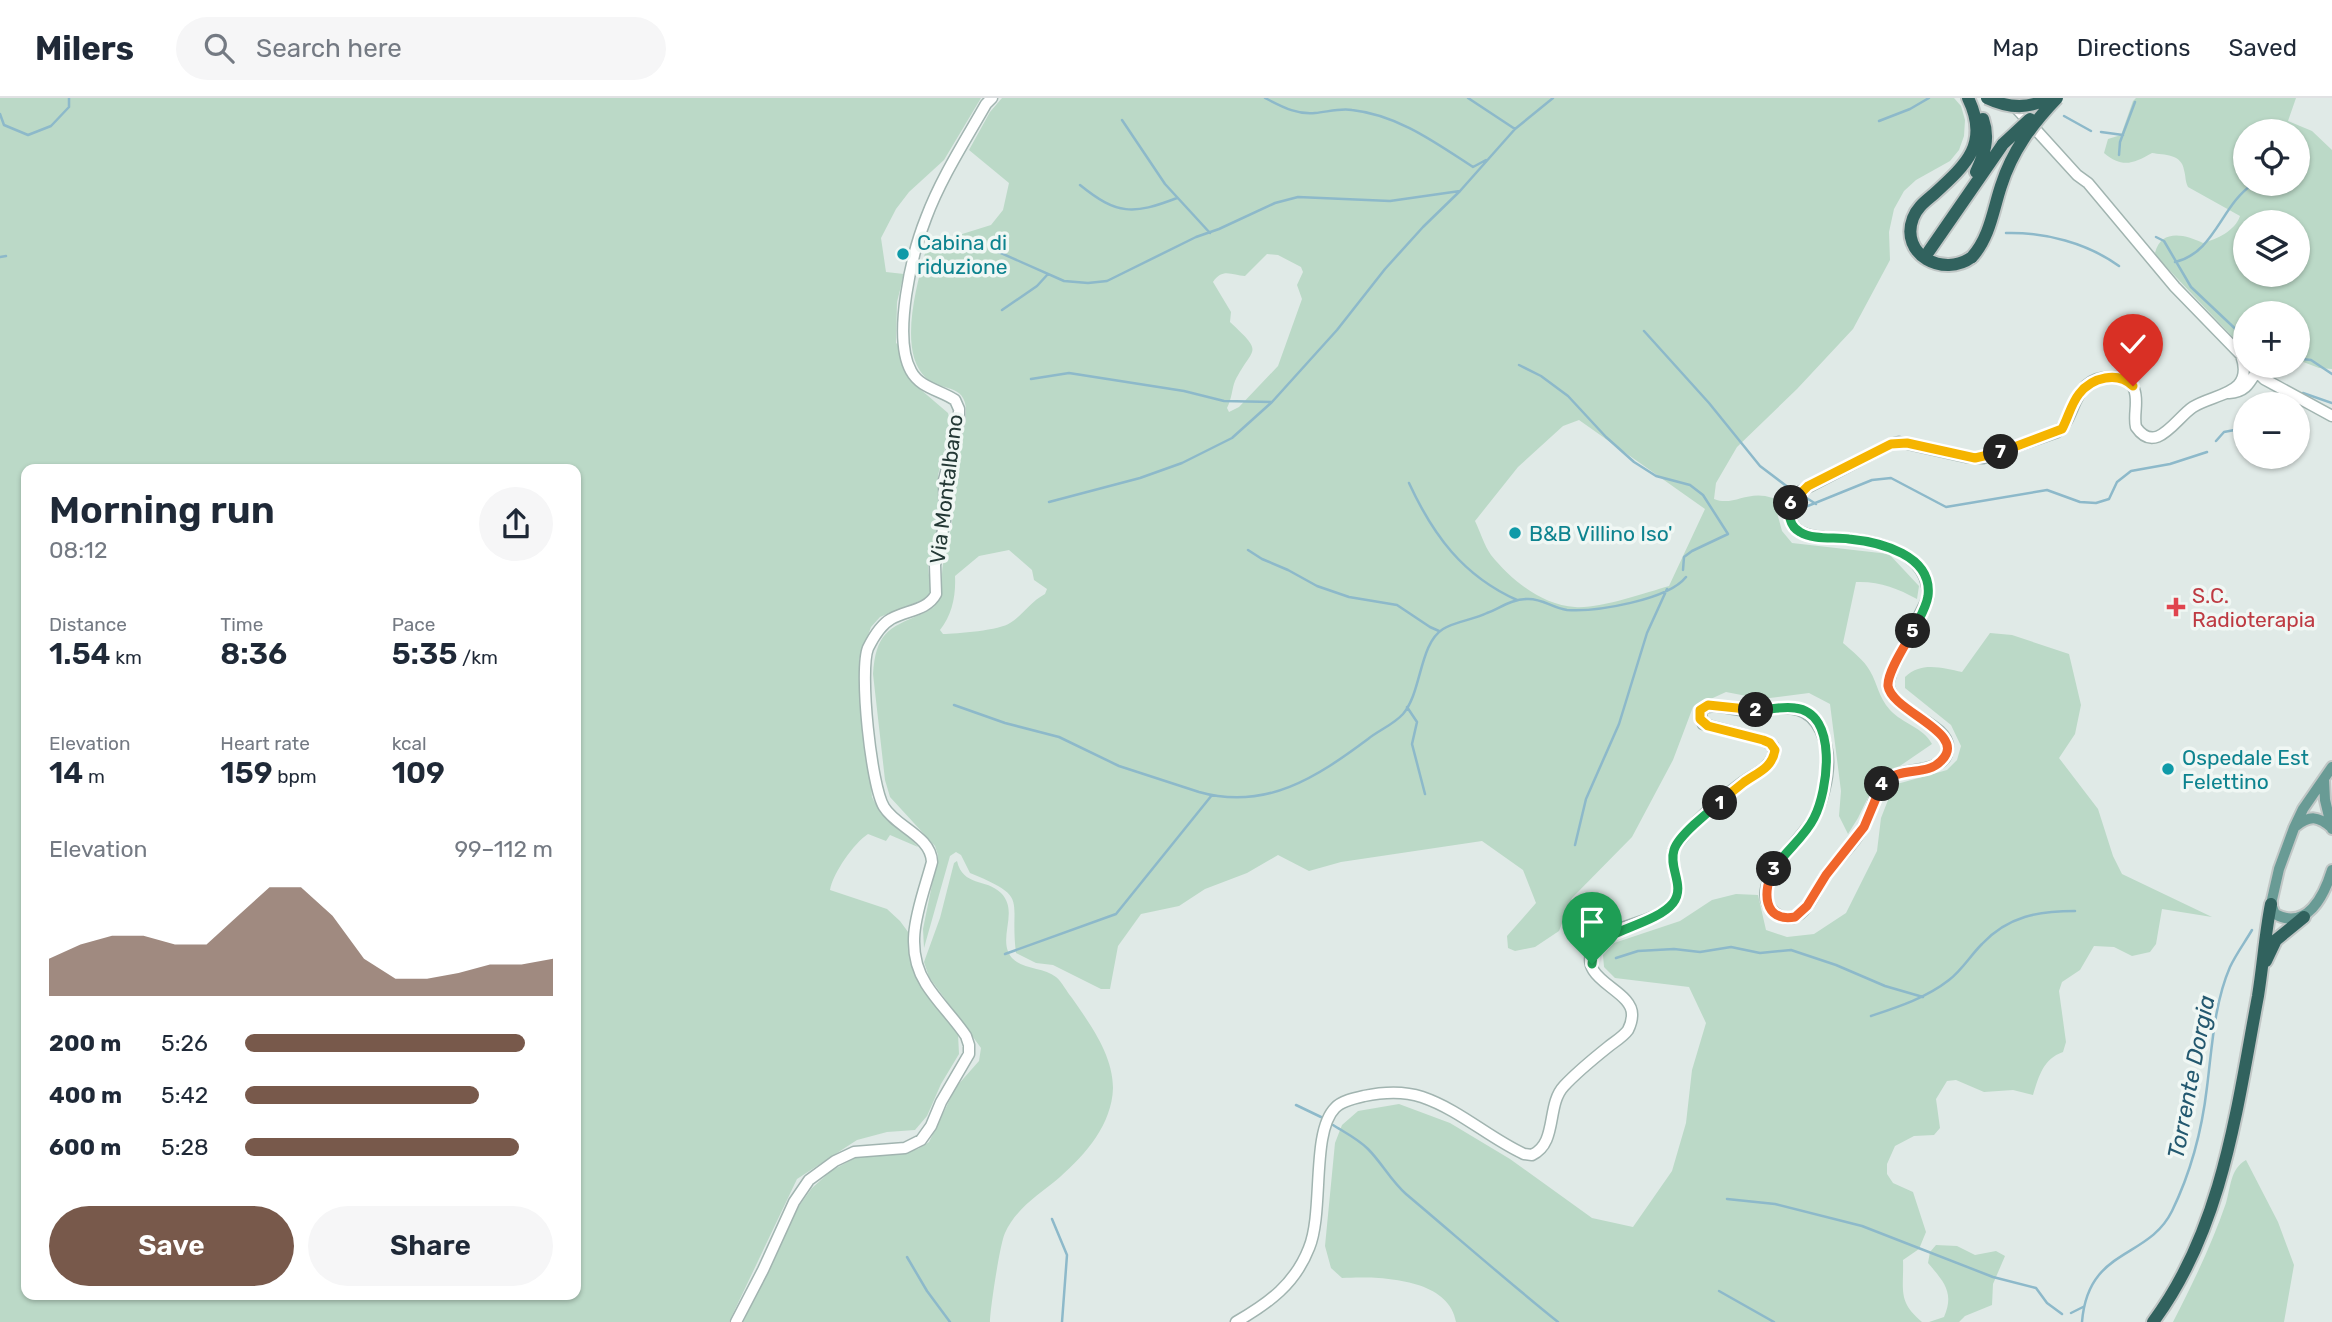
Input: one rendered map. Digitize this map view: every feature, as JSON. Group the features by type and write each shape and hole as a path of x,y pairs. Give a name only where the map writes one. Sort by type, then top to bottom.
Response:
{"highway":[{"path":"1965,199 1984,156 1987,139 1979,109 1969,98"},
{"path":"1969,98 1977,125 1972,152 1965,164 1917,211 1912,222 1913,244 1919,254 1933,264 1956,265 1972,257 1986,235 2000,187 2016,150 2056,98"},
{"path":"1987,98 1997,103 2020,107 2031,106 2048,98"},
{"path":"1929,251 2003,144 2056,98"},
{"path":"2153,1322 2172,1296 2193,1255 2220,1181 2263,968 2263,945 2271,904"},
{"path":"2263,968 2276,940 2304,917"}],"main road":[{"path":"2332,767 2303,809 2294,828 2279,869 2271,904 2275,914 2295,920 2304,917 2320,897 2332,870"},
{"path":"2324,780 2325,800 2332,829"},
{"path":"2294,828 2304,820 2314,817 2323,820 2332,829"}],"street":[{"name":"Via Montalbano","path":"736,1322 794,1202 809,1180 853,1152 905,1148 921,1140 968,1054 966,1036 926,984 913,954 913,936 931,855 920,840 887,811 880,798 873,771 864,670 867,651 883,625 892,618 926,606 936,594 935,565 945,521 944,480 959,415 955,400 920,382 911,371 904,350 904,312 925,218 986,104 992,98"},
{"path":"2007,98 2077,175 2088,183 2175,287 2233,347"},
{"path":"1236,1322 1279,1294 1297,1272 1307,1253 1315,1227 1325,1125 1335,1108 1341,1104 1380,1094 1410,1094 1446,1106 1516,1150 1532,1155 1543,1147 1548,1138 1558,1094 1627,1031 1633,1014 1627,1000 1601,981 1595,973 1591,956 1594,947 1611,934 1657,914 1672,904 1678,890 1673,859 1676,846 1744,782 1766,769 1774,755 1775,750 1770,743 1703,724 1699,714 1703,707 1708,705 1742,710 1796,708 1812,717 1825,741 1828,761 1825,785 1815,817 1804,834 1780,860 1767,885 1766,897 1770,909 1785,918 1795,917 1807,906 1826,875 1854,841 1864,827 1884,781 1897,773 1933,767 1944,758 1948,747 1944,737 1896,701 1889,690 1888,679 1924,609 1928,588 1918,564 1900,552 1887,548 1852,539 1810,536 1798,531 1790,518 1793,499 1808,486 1891,444 1907,443 1966,457 1983,458 2057,432 2064,425 2079,394 2092,383 2106,378 2120,377 2133,386 2136,393 2136,427 2140,433 2151,438 2164,434 2195,405 2229,394 2248,378"},
{"path":"2265,378 2332,416"},
{"path":"2245,382 2270,382"}],"green space":[{"path":"0,98 981,98 944,160 909,192 896,209 881,238 886,272 904,274 897,302 896,343 904,350 906,372 913,383 948,413 951,425 938,475 939,520 928,567 931,592 924,599 880,617 871,627 859,660 872,797 881,811 918,847 890,835 886,841 868,834 845,859 830,890 887,909 900,921 911,936 912,964 922,988 958,1034 959,1054 941,1084 927,1116 915,1130 887,1132 857,1140 797,1179 729,1322 0,1322"},
{"path":"1002,98 1954,98 1961,106 1965,120 1964,136 1959,150 1950,161 1916,180 1904,191 1894,209 1889,232 1890,260 1853,329 1797,389 1737,447 1716,483 1714,499 1728,501 1756,495 1773,498 1782,531 1792,543 1889,554 1919,586 1917,599 1888,586 1856,582 1843,643 1867,667 1890,710 1923,733 1932,744 1875,783 1848,834 1839,816 1841,791 1830,704 1809,693 1762,699 1726,692 1693,707 1673,760 1632,837 1572,898 1559,931 1535,947 1515,951 1508,948 1507,936 1536,903 1523,870 1482,841 1341,862 1309,871 1278,855 1247,873 1205,889 1179,906 1141,914 1118,946 1110,989 1101,989 1053,965 1036,963 1016,953 1014,910 1010,895 1002,888 970,873 961,855 956,852 950,856 924,948 923,929 938,855 935,846 890,797 885,780 873,674 877,650 886,634 931,609 937,603 941,592 944,559 952,523 952,475 964,429 965,403 957,392 926,378 917,366 912,350 912,314 927,245 991,225 1003,210 1009,183 969,150 990,112","holes":["1267,254 1278,255 1301,267 1303,272 1297,285 1302,299 1278,366 1239,407 1229,412 1227,408 1235,381 1251,355 1252,346 1230,322 1231,312 1213,282 1217,277 1228,273 1245,276","1579,420 1705,509 1669,586 1596,606 1563,605 1528,590 1491,555 1475,521 1518,467 1563,426","1009,550 1032,570 1034,580 1047,589 1045,594 1015,620 998,628 943,634 940,630 952,605 955,576 979,556"]},
{"path":"2136,98 2296,98 2289,119 2233,119 2233,196 2310,196 2310,130 2332,150 2332,369 2310,365 2310,301 2233,301 2233,337 2155,253 2158,245 2168,237 2182,236 2203,243 2220,237 2233,227 2233,287 2310,287 2310,210 2233,212 2188,187 2183,165 2176,158 2152,153 2128,163 2110,158 2104,153 2108,139 2121,135"},
{"path":"1990,633 2012,635 2069,654 2081,705 2075,734 2059,758 2098,809 2113,856 2122,874 2212,917 2162,909 2156,944 2150,952 2132,956 2114,947 2094,946 2080,970 2062,982 2059,991 2066,1042 2063,1052 2046,1064 2033,1095 2013,1090 1984,1092 1956,1080 1947,1081 1936,1099 1940,1128 1934,1135 1914,1136 1895,1146 1887,1164 1887,1174 1893,1183 1913,1192 1926,1232 1919,1249 1903,1260 1905,1301 1922,1322 1456,1322 1450,1307 1440,1296 1426,1288 1391,1279 1342,1278 1331,1268 1325,1246 1335,1143 1342,1125 1358,1111 1399,1104 1450,1123 1510,1159 1592,1218 1633,1227 1672,1171 1686,1123 1692,1070 1706,1023 1689,987 1615,978 1604,967 1603,955 1614,943 1680,921 1712,900 1736,894 1758,895 1766,930 1787,937 1814,934 1846,913 1877,851 1881,818 1897,784 1947,770 1957,760 1961,746 1951,725 1905,688 1905,677 1925,667 1962,672"},
{"path":"957,861 964,875 995,888 1006,900 1009,917 1006,942 1012,958 1022,965 1056,977 1093,1029 1105,1052 1112,1076 1112,1101 1103,1126 1079,1158 1029,1202 1010,1224 1001,1249 990,1322 743,1322 799,1206 812,1188 831,1171 864,1153 893,1154 918,1149 929,1142 956,1087 979,1061 981,1048 929,977 924,962 940,918 954,863"},
{"path":"2246,1160 2278,1222 2294,1265 2284,1322 2173,1322 2215,1233 2234,1173"},
{"path":"1936,1245 1957,1246 1975,1255 1996,1251 2005,1256 1993,1284 1992,1305 1965,1316 1959,1322 1929,1322 1944,1317 1948,1301 1943,1281 1928,1263 1930,1252"}],"waterway":[{"path":"0,114 4,125 28,135 51,126 69,107 69,98"},
{"path":"1265,98 1301,113 1343,109 1369,113 1416,131 1473,167 1486,160"},
{"path":"1468,98 1515,129"},
{"path":"1049,502 1140,478 1182,463 1232,438 1272,402 1337,330 1385,269 1515,129 1553,98"},
{"path":"1879,121 1929,98"},
{"path":"2119,155 2120,142 2135,102"},
{"path":"2064,116 2091,131"},
{"path":"1122,120 1165,184 1210,233"},
{"path":"2101,132 2123,135"},
{"path":"1080,185 1105,202 1126,209 1148,207 1177,198"},
{"path":"994,250 1064,281 1107,281 1196,237 1275,203 1298,197 1390,201 1460,191"},
{"path":"2175,262 2200,249 2240,196"},
{"path":"2006,233 2036,234 2065,240 2093,251 2119,266"},
{"path":"2156,237 2164,241 2191,287 2233,327"},
{"path":"0,257 6,256"},
{"path":"1002,310 1037,286 1048,274"},
{"path":"1644,331 1709,403 1760,466 1793,491"},
{"path":"2310,360 2332,374"},
{"path":"1519,365 1541,376 1568,396 1606,437 1634,462 1656,476 1690,485 1703,495 1728,534 1684,557 1683,570"},
{"path":"1031,379 1069,373 1184,391 1224,401 1272,402"},
{"path":"2310,395 2332,403"},
{"path":"2216,441 2224,432 2233,430"},
{"path":"1798,510 1872,480 1891,478 1946,507 2047,490 2080,502 2096,503 2109,499 2117,482 2131,471 2170,464 2207,452"},
{"path":"1409,483 1428,520 1452,552 1481,579 1517,600"},
{"path":"1805,497 1816,504"},
{"path":"1248,550 1317,586 1349,597 1397,605 1439,631"},
{"path":"954,705 1005,723 1059,737 1119,766 1199,792 1223,797 1268,794 1289,787 1330,766 1399,718 1414,694 1429,646 1435,636 1448,626 1522,599 1537,600 1567,610 1613,607 1664,592 1686,577"},
{"path":"1575,845 1586,799 1619,724 1647,633 1667,589"},
{"path":"1407,707 1417,722 1412,744 1425,794"},
{"path":"1005,954 1116,914 1212,795"},
{"path":"1871,1016 1912,1001 1949,980 1992,935 2013,921 2049,912 2075,911"},
{"name":"Torrente Dorgia","path":"2082,1322 2087,1298 2095,1280 2107,1267 2161,1227 2179,1196 2195,1150 2202,1119 2220,996 2230,967 2252,930"},
{"path":"1616,958 1638,951 1674,949 1700,952 1731,947 1760,953 1791,950 1885,986 1923,997"},
{"path":"1296,1105 1321,1117"},
{"path":"1333,1125 1364,1145 1406,1194 1558,1322"},
{"path":"1727,1199 1775,1204 1862,1226 1993,1277 2036,1288 2047,1303 2062,1314"},
{"path":"1052,1219 1067,1255 1062,1322"},
{"path":"907,1257 950,1322"},
{"path":"1719,1291 1774,1322"},
{"path":"2071,1313 2083,1307"}],"place":[{"name":"Cabina di riduzione","path":"903,254"},
{"name":"B&B Villino Iso'","path":"1515,533"},
{"name":"S.C. Radioterapia","path":"2176,607"},
{"name":"Ospedale Est Felettino","path":"2168,769"}],"route":[{"path":"1592,964 1594,947 1600,941 1665,910 1672,904 1678,890 1673,859 1676,846 1744,782 1766,769 1774,755 1775,750 1770,743 1703,724 1699,714 1703,707 1708,705 1742,710 1796,708 1812,717 1825,741 1828,761 1825,785 1815,817 1804,834 1780,860 1767,885 1766,897 1770,909 1785,918 1795,917 1807,906 1826,875 1854,841 1864,827 1884,781 1897,773 1933,767 1944,758 1948,747 1944,737 1896,701 1888,684 1892,670 1928,598 1922,570 1918,564 1900,552 1867,542 1810,536 1798,531 1790,518 1793,499 1808,486 1891,444 1907,443 1966,457 1983,458 2062,429 2074,401 2085,387 2092,383 2120,377 2133,386"}]}
